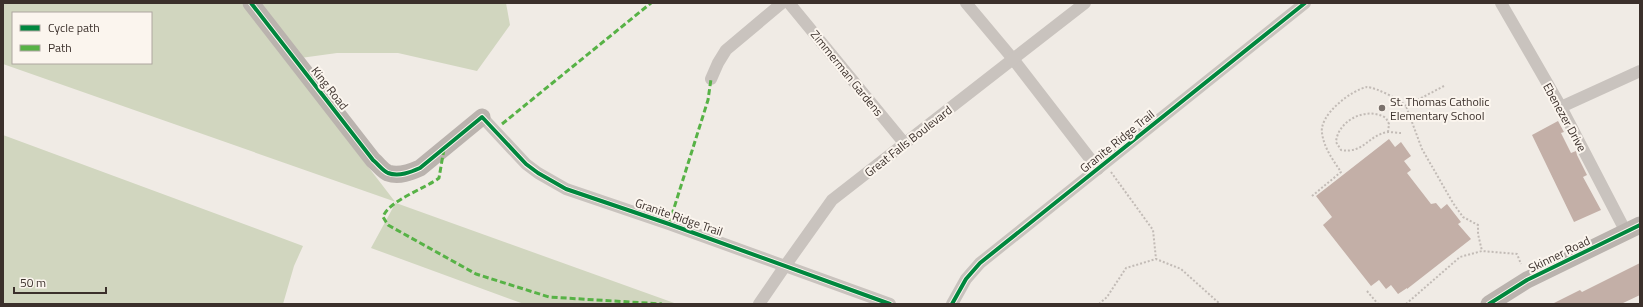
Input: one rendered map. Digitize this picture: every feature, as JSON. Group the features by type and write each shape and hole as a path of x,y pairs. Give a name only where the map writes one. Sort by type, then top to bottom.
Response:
{"street":[{"name":"King Road","path":"251,3 373,160 388,173 410,173 420,168 482,117"},
{"path":"711,79 726,50 782,3"},
{"name":"Zimmerman Gardens","path":"789,3 905,144"},
{"name":"Granite Ridge Trail","path":"966,3 1101,166"},
{"name":"Great Falls Boulevard","path":"759,304 784,266 832,200 1084,3"},
{"name":"Granite Ridge Trail","path":"952,304 966,279 980,263 1305,3"},
{"name":"Ebenezer Drive","path":"1501,3 1633,229"},
{"path":"1561,107 1640,71"},
{"name":"Granite Ridge Trail","path":"482,117 526,164 538,173 566,189 890,304"},
{"name":"Skinner Road","path":"1489,304 1527,280 1633,229"}],"path":[{"path":"1406,106 1444,86"},
{"path":"1312,196 1341,172 1325,146 1322,126 1337,104 1345,97 1362,88 1371,87 1402,102 1406,106 1422,149 1453,203 1463,217 1478,225 1478,234 1482,251"},
{"path":"1388,132 1386,118 1376,113 1363,114 1353,118 1341,130 1336,142 1341,150 1355,151 1379,135 1388,132 1401,133"},
{"path":"1101,166 1153,230 1156,259"},
{"path":"1406,304 1460,257 1482,251 1517,254 1522,264"},
{"path":"1099,304 1107,297 1126,268 1156,259 1181,270 1220,304"},
{"path":"1367,291 1378,304"}],"green space":[{"path":"3,3 506,3 510,25 477,71 398,53 337,53 286,60 395,202 3,64"},
{"path":"3,135 303,246 294,266 283,304 3,304"},
{"path":"396,203 677,304 524,304 371,248"}],"building":[{"path":"1558,121 1564,132 1561,133 1571,153 1576,151 1587,175 1583,177 1601,210 1574,222 1532,135"},
{"path":"1389,139 1395,147 1401,142 1411,156 1404,161 1411,170 1407,173 1431,204 1436,203 1441,209 1447,204 1461,222 1458,224 1471,239 1407,289 1398,294 1391,285 1386,289 1379,280 1371,286 1323,225 1332,217 1316,196"},
{"path":"1640,263 1640,295 1621,304 1552,304 1580,290 1582,292"}],"marked path":[{"path":"502,124 651,3"},
{"path":"669,224 708,100 711,79"},
{"path":"444,149 439,178 399,200 386,211 383,217 388,225 476,274 549,297 662,304"}],"cycle path":[{"path":"251,3 373,160 388,173 401,174 420,168 482,117 526,164 538,173 566,189 669,224 890,304"},
{"path":"952,304 966,279 980,263 1305,3"},
{"path":"1489,304 1527,280 1640,225"}],"place":[{"name":"St. Thomas Catholic Elementary School","path":"1382,108"}]}
